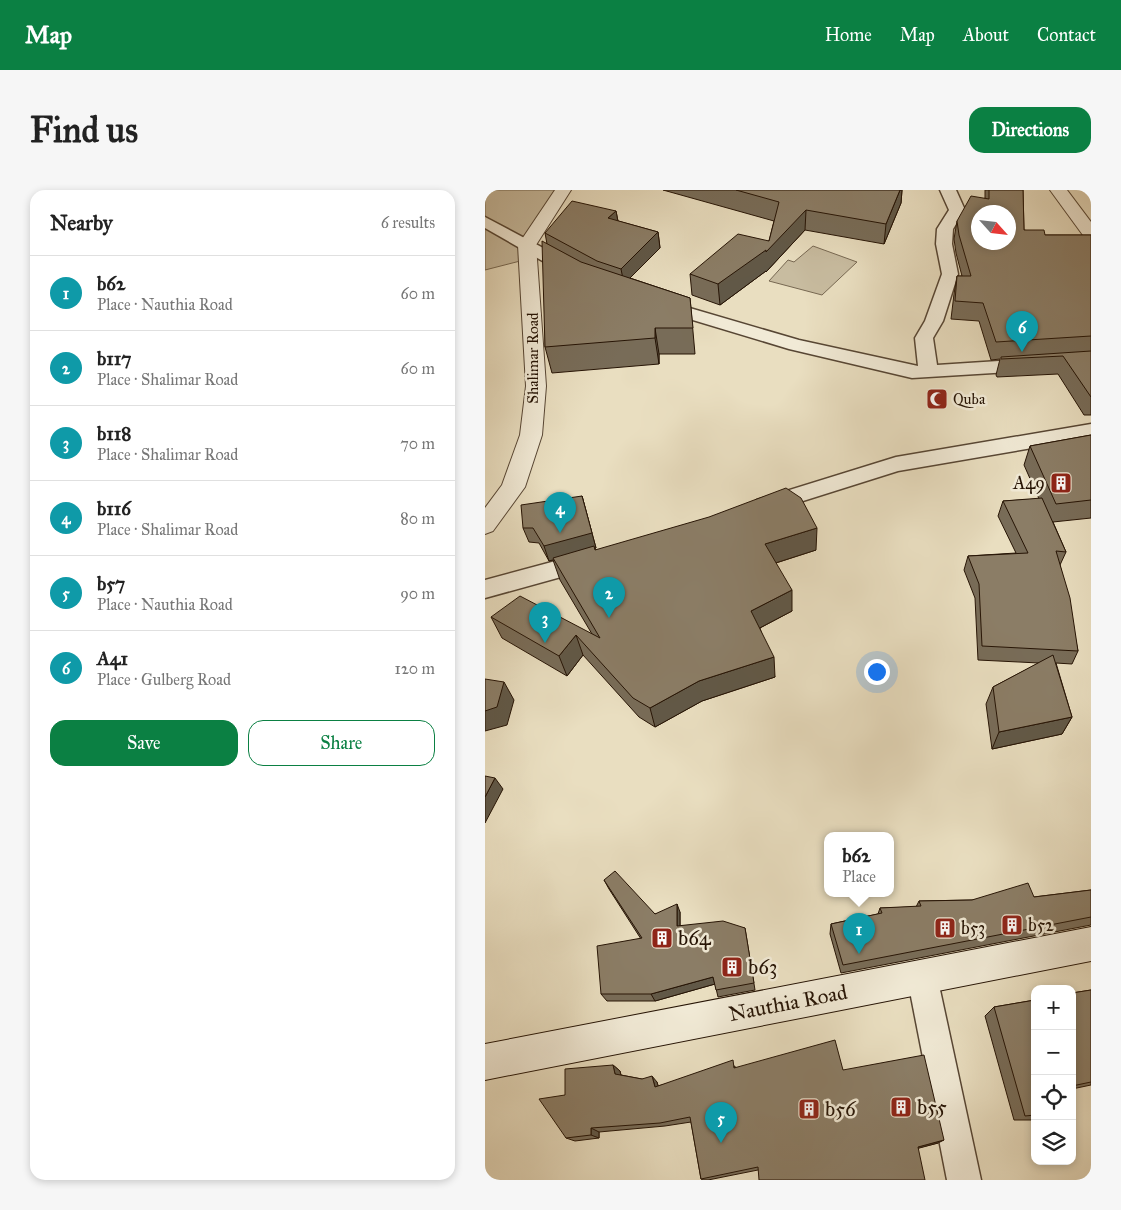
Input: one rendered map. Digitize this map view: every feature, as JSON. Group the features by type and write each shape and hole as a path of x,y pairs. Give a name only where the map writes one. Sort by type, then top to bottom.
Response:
{"street":[{"path":"527,245 563,190"},
{"path":"928,371 924,338 934,321 950,274 944,244 945,229 957,210 948,190"},
{"path":"1058,190 1091,234"},
{"path":"485,222 585,278"},
{"name":"Shalimar Road","path":"485,525 513,487 531,435 536,386 532,298 527,245"},
{"path":"646,300 795,345 912,372 1091,361"},
{"path":"748,510 896,464 1091,431"},
{"path":"485,589 608,555"},
{"name":"Nauthia Road","path":"485,1062 1091,944"},
{"path":"922,976 964,1180"}],"shaded area":[{"path":"485,190 560,190 528,259 485,270"},
{"path":"813,246 857,262 822,295 769,281 788,260 794,262"}],"building":[{"path":"736,190 900,190 886,224 806,210 766,252 766,250 718,284 690,274 738,234 769,241 779,202"},
{"path":"989,190 1023,190 1024,230 1044,230 1045,235 1091,235 1091,336 996,342 983,303 955,301 957,276 971,276 959,235 957,221 971,196 989,199"},
{"path":"572,201 616,211 608,218 658,232 621,269 597,261 545,233"},
{"path":"542,241 581,262 690,298 693,328 655,328 655,338 545,347"},
{"path":"1091,351 1091,397 1063,356 1001,359 1001,357"},
{"path":"1091,435 1091,500 1056,504 1030,446"},
{"path":"786,488 801,498 817,528 765,544 792,590 751,611 774,657 699,681 650,708 633,698 576,635 559,656 491,617 520,596 600,638 553,558 594,546 595,550 709,517"},
{"path":"582,496 592,533 544,546 533,528 523,528 521,505"},
{"path":"1042,498 1066,552 1056,551 1070,598 1078,651 982,646 979,584 968,556 1028,553 1003,501"},
{"path":"1053,655 1072,717 999,732 993,687"},
{"path":"485,679 504,682 497,707 485,711"},
{"path":"485,776 495,778 485,797"},
{"path":"615,871 655,914 677,904 677,926 723,921 745,928 754,983 716,990 713,977 651,994 601,994 597,946 642,938 604,880"},
{"path":"1028,883 1034,897 1091,890 1091,917 843,965 831,924 882,913 880,908 921,906 919,901 972,900"},
{"path":"1091,990 1091,1082 1076,1085 1076,1030 1076,992"},
{"path":"1031,1001 1031,1115 1025,1116 994,1007"},
{"path":"835,1040 843,1070 924,1055 944,1140 918,1147 925,1180 759,1180 758,1167 701,1179 690,1117 660,1123 591,1128 591,1135 566,1138 539,1099 565,1095 565,1069 613,1065 615,1074 642,1079 652,1076 655,1087 733,1060 734,1068"}],"place":[{"name":"A41","path":"1022,352"},
{"name":"Quba","path":"937,399"},
{"name":"A49","path":"1061,483"},
{"name":"b116","path":"560,533"},
{"name":"b117","path":"609,618"},
{"name":"b118","path":"545,643"},
{"name":"b52","path":"1012,925"},
{"name":"b53","path":"945,928"},
{"name":"b64","path":"662,938"},
{"name":"b62","path":"859,954"},
{"name":"b63","path":"732,967"},
{"name":"b55","path":"901,1107"},
{"name":"b56","path":"809,1109"},
{"name":"b57","path":"721,1143"}]}
